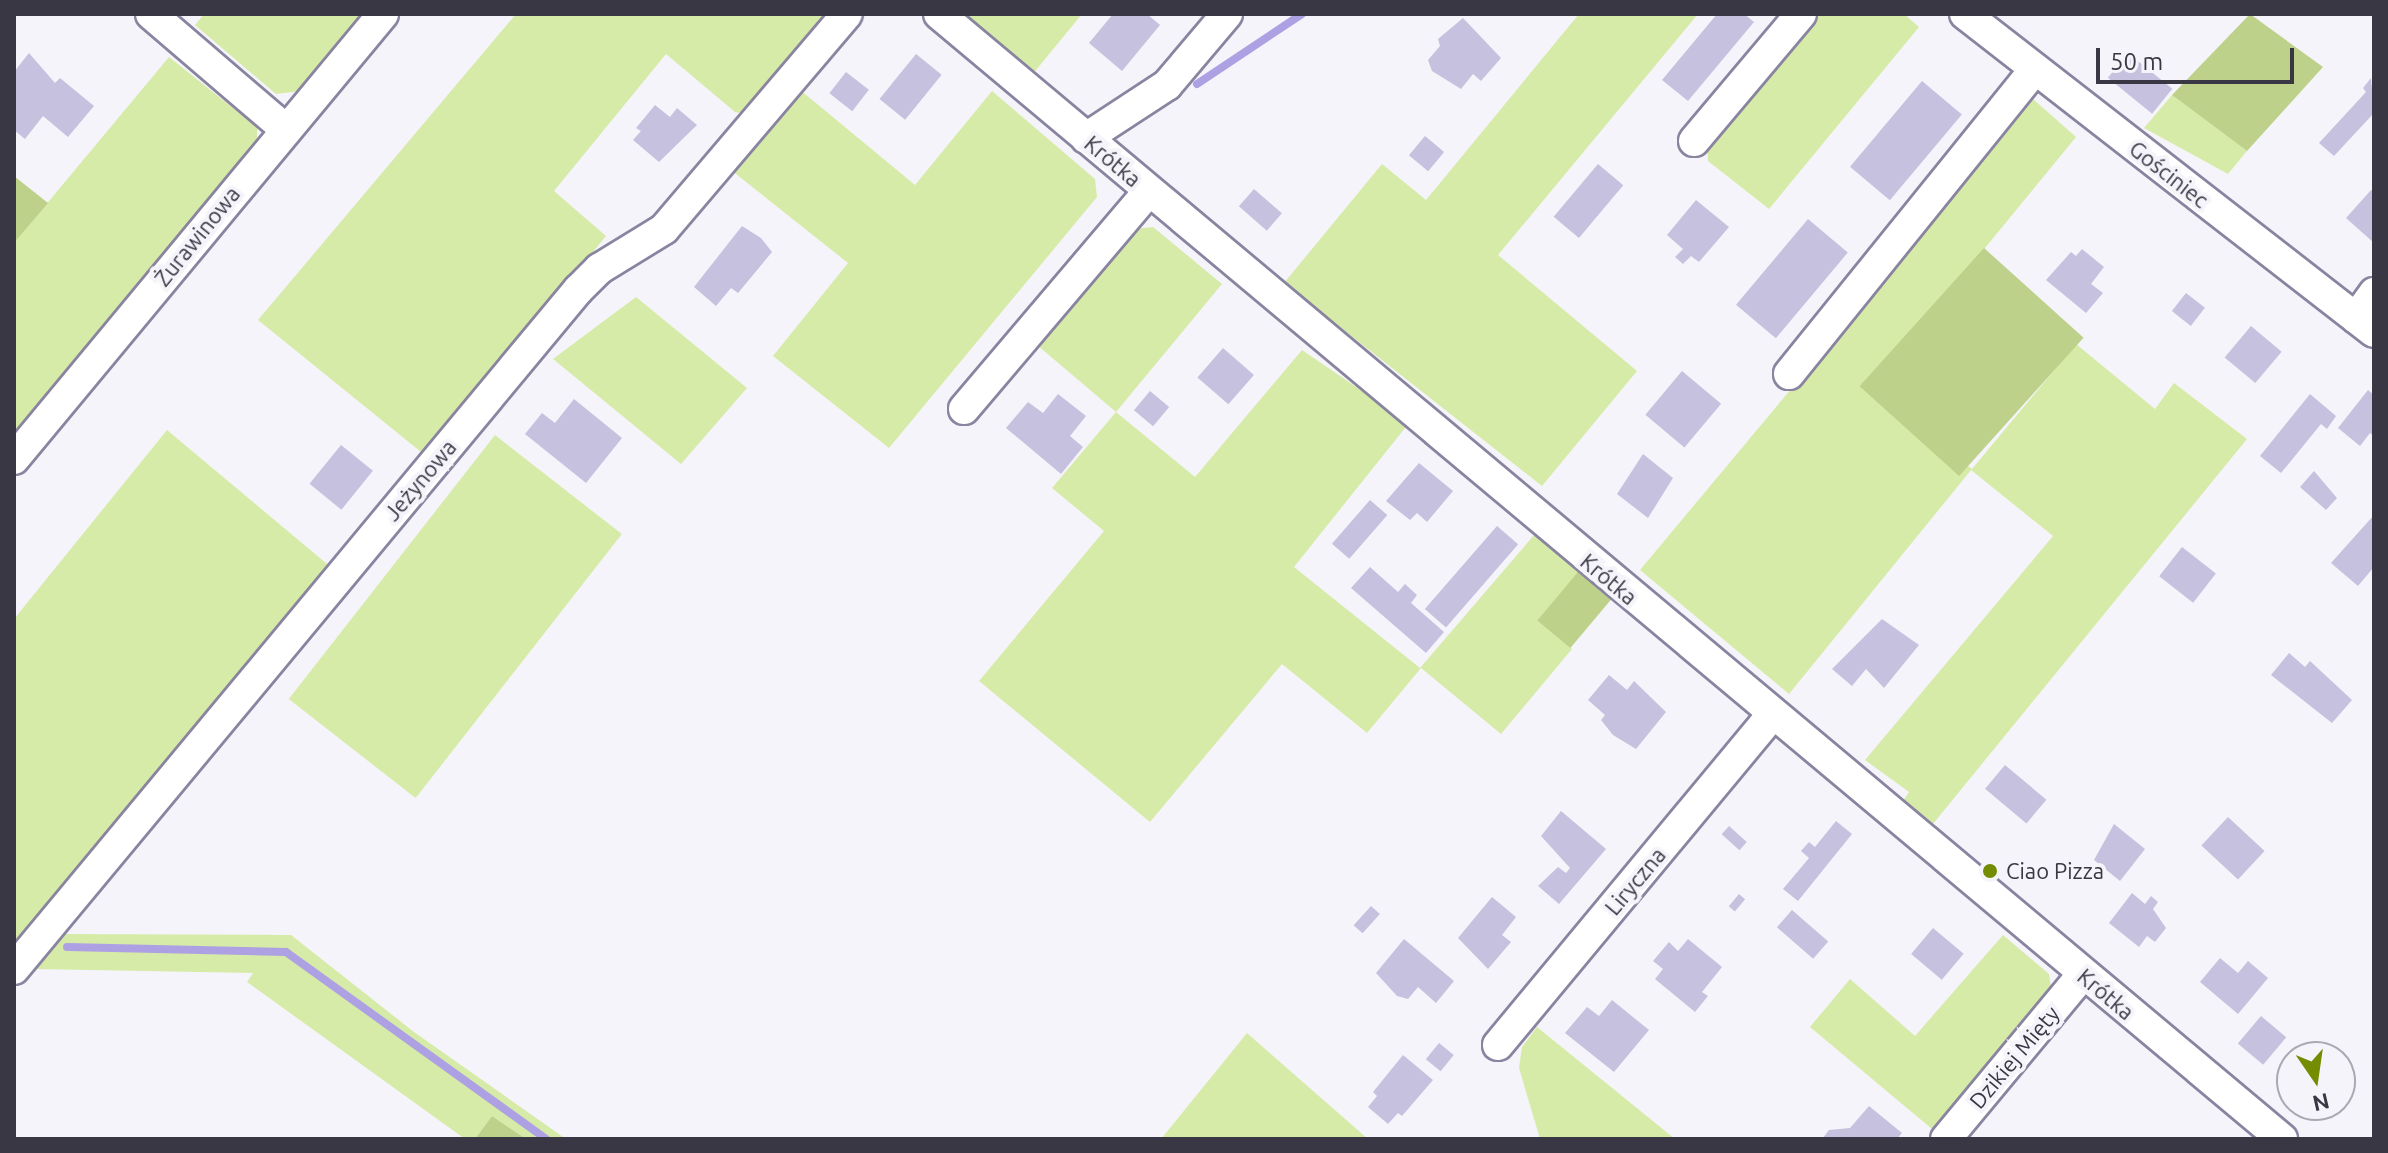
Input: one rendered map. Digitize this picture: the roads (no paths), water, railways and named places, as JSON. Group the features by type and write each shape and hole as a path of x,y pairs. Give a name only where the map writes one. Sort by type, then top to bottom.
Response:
{"street":[{"path":"151,14 285,129"},
{"name":"Żurawinowa","path":"14,459 383,14"},
{"name":"Jeżynowa","path":"14,969 578,290 599,269 664,229 847,14"},
{"name":"Krótka","path":"939,14 1771,716 2282,1139"},
{"path":"1086,138 1167,85 1227,14"},
{"path":"1694,141 1801,14"},
{"name":"Gościniec","path":"1965,14 2365,325"},
{"path":"1789,374 2035,69"},
{"path":"964,409 1149,191"},
{"path":"2365,325 2374,293"},
{"name":"Liryczna","path":"1498,1045 1771,716"},
{"name":"Dzikiej Mięty","path":"1946,1139 2083,974"}],"waterway":[{"path":"1197,84 1302,14"},
{"path":"67,947 286,952 546,1139"}],"place":[{"name":"Ciao Pizza","path":"1990,871"}]}
